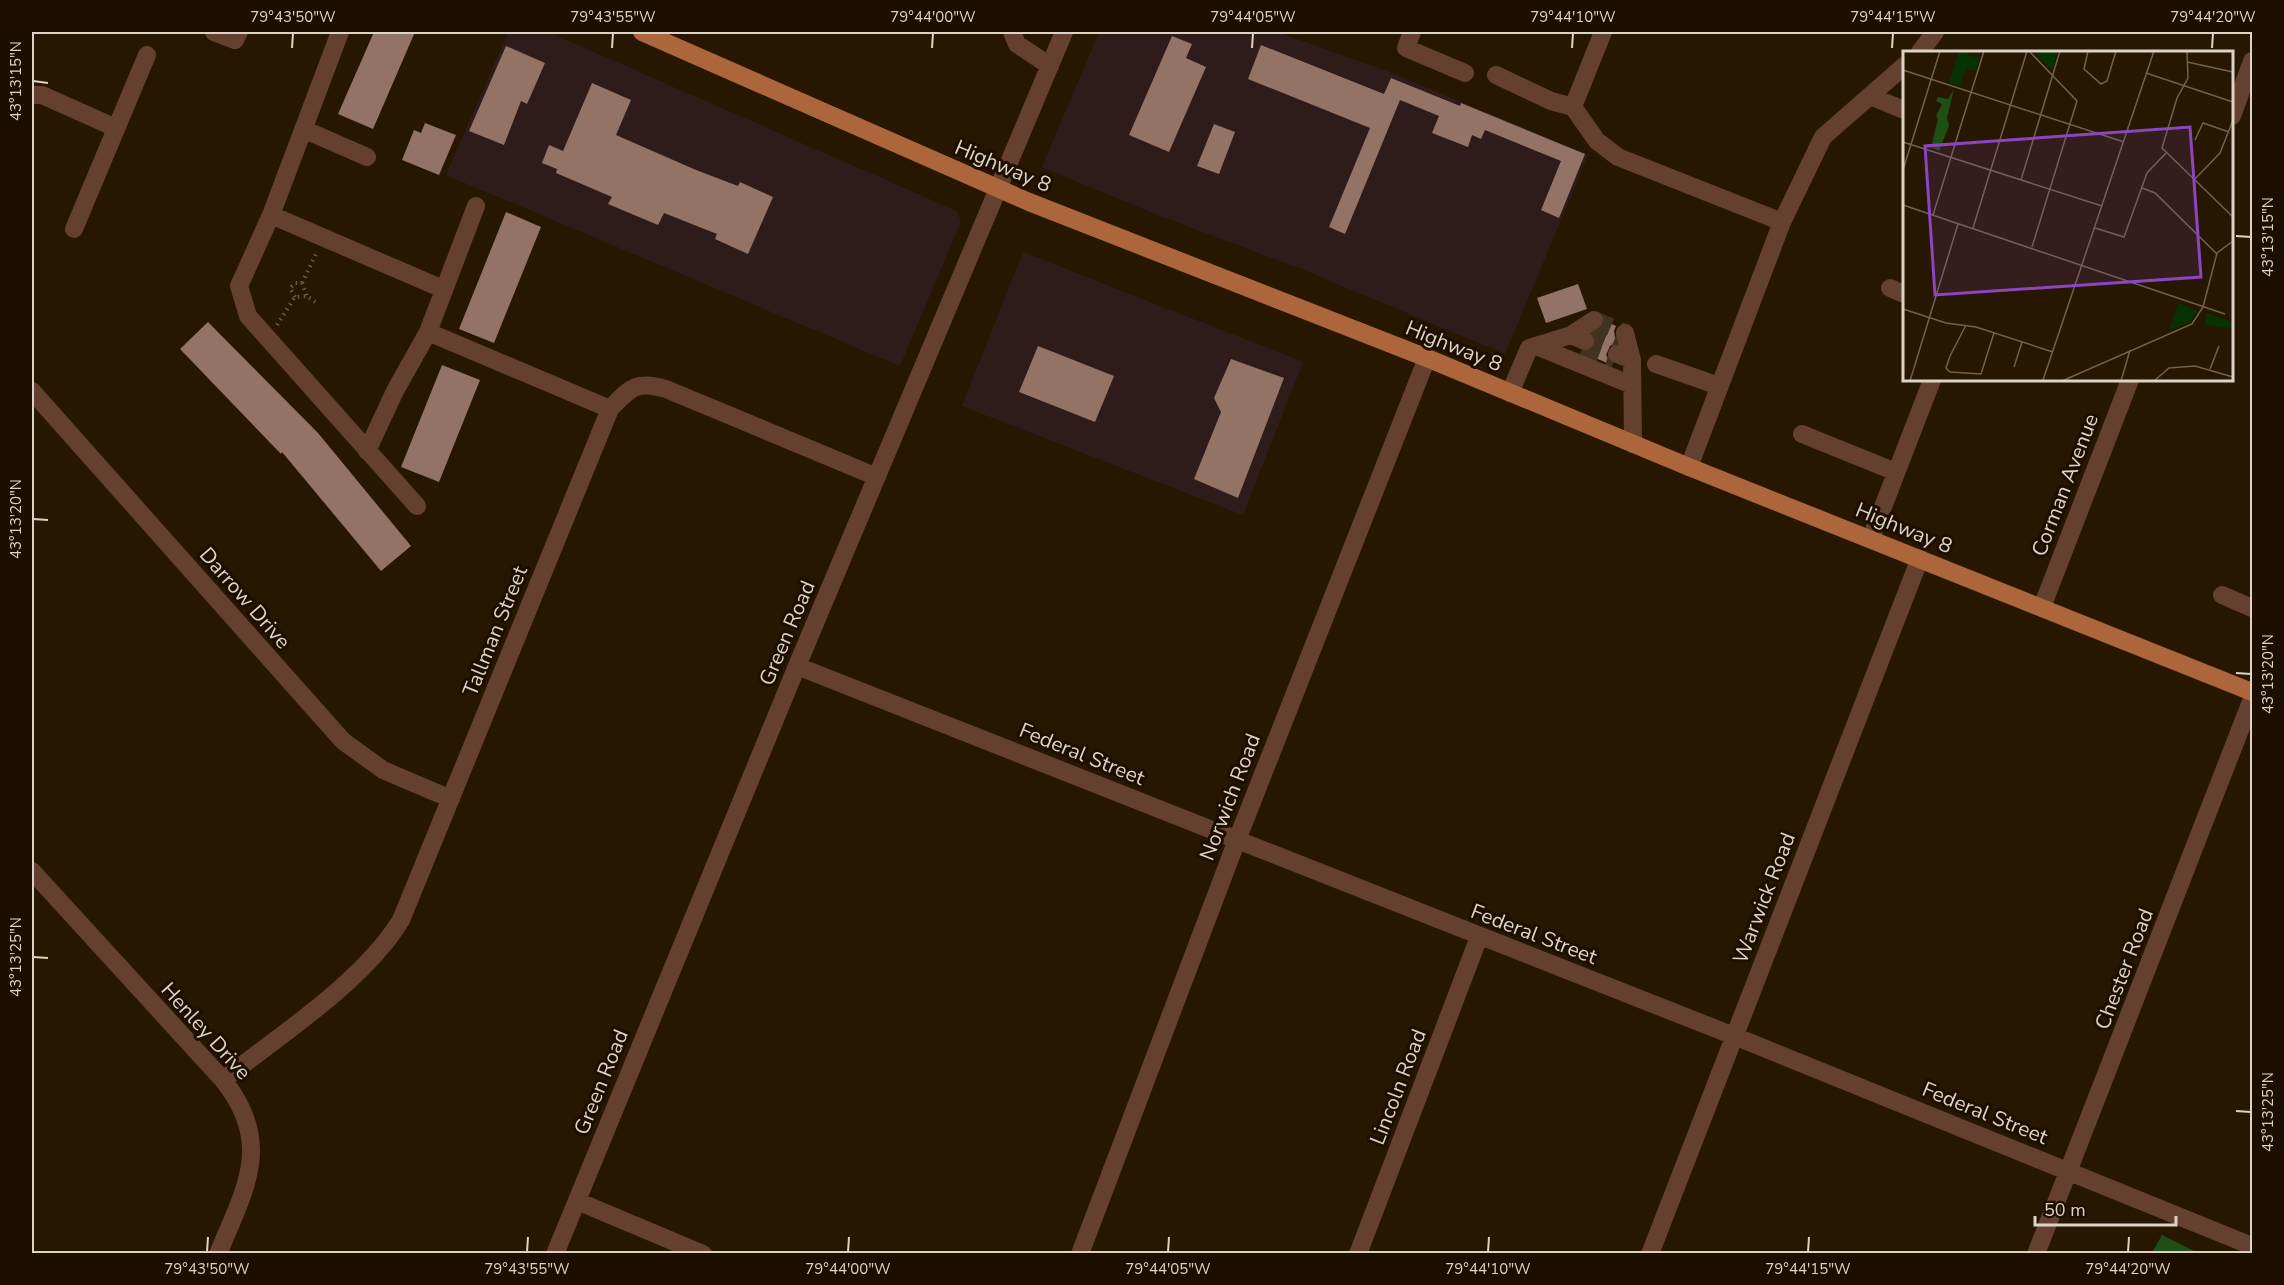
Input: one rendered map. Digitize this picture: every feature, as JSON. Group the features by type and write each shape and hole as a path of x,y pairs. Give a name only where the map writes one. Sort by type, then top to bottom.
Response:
{"main road":[{"name":"Highway 8","path":"642,32 999,190 1427,358 1689,467 2253,692"}],"street":[{"path":"214,32 235,40 239,32"},
{"path":"340,32 271,215 239,286 248,316 417,506"},
{"path":"1012,32 1017,44 1050,66"},
{"name":"Green Road","path":"555,1254 797,666 1064,32"},
{"path":"1412,32 1406,48 1465,73"},
{"path":"1573,107 1603,32"},
{"path":"1921,51 1935,32"},
{"path":"74,229 147,55"},
{"path":"2233,113 2253,62"},
{"path":"1689,467 1782,222 1823,137 1903,68"},
{"path":"1496,75 1551,101 1573,107 1598,141 1618,157 1782,222"},
{"path":"32,95 42,95 116,128"},
{"path":"1870,96 1903,109"},
{"path":"303,129 367,157"},
{"path":"367,451 395,391 428,332 476,206"},
{"path":"271,215 444,289"},
{"path":"428,332 610,409"},
{"path":"1510,393 1529,348 1583,339"},
{"path":"1536,346 1632,385"},
{"path":"1620,354 1632,385 1633,444"},
{"name":"Norwich Road","path":"1080,1254 1237,840 1427,358"},
{"path":"1656,364 1719,386"},
{"path":"1871,538 1932,381"},
{"name":"Corman Avenue","path":"2042,607 2130,381"},
{"name":"Tallman Street","path":"223,1080 330,996 379,952 401,920 610,409 630,388 648,384 876,477"},
{"name":"Darrow Drive","path":"32,392 343,741 383,770 451,799"},
{"path":"1802,434 1896,472"},
{"name":"Warwick Road","path":"1650,1254 1920,558"},
{"path":"2222,595 2253,608"},
{"name":"Federal Street","path":"797,666 1734,1036 2253,1246"},
{"name":"Chester Road","path":"2036,1254 2253,699"},
{"name":"Henley Drive","path":"32,871 223,1080 248,1120 252,1140 248,1179 218,1254"},
{"name":"Lincoln Road","path":"1358,1254 1479,937"},
{"path":"577,1201 702,1254"}],"path":[{"path":"318,304 307,296 302,283 324,238"},
{"path":"295,297 291,288 294,283 302,283"},
{"path":"295,297 307,296"},
{"path":"268,338 295,297"}],"shaded area":[{"path":"508,32 548,32 957,211 961,222 900,366 446,175"},
{"path":"1099,32 1277,32 1387,71 1588,155 1505,354 1304,270 1160,216 1042,167"},
{"path":"1023,252 1303,362 1243,515 962,406"}],"green space":[{"path":"2162,1235 2198,1253 2152,1253"}],"building":[{"path":"374,32 415,32 373,129 338,114"},
{"path":"1172,36 1192,44 1186,58 1206,67 1169,152 1129,135"},
{"path":"1261,45 1384,94 1391,78 1460,106 1461,103 1585,154 1559,218 1541,210 1561,161 1485,130 1481,139 1472,135 1468,147 1432,133 1439,116 1400,100 1345,234 1329,227 1370,128 1248,79"},
{"path":"506,46 545,63 527,104 521,101 504,145 469,131"},
{"path":"592,83 631,100 616,135 696,170 738,186 740,182 773,197 748,254 715,239 717,234 664,213 658,225 608,204 612,197 556,173 557,169 542,163 549,145 563,151"},
{"path":"425,123 456,135 439,175 402,160 414,130 421,133"},
{"path":"1214,124 1235,132 1219,174 1197,166"},
{"path":"506,212 541,227 494,343 459,329"},
{"path":"1578,284 1587,309 1546,323 1537,298"},
{"path":"1605,321 1616,326 1614,331 1616,343 1610,346 1606,355 1612,365 1581,352 1591,350 1595,346 1593,334"},
{"path":"208,322 318,433 411,546 381,571 282,452 281,454 180,349"},
{"path":"1038,346 1114,376 1095,422 1019,392"},
{"path":"1231,359 1284,378 1238,498 1194,479 1221,412 1214,398"},
{"path":"442,365 480,380 439,482 401,467"}],"tunnel":[{"path":"1594,320 1625,333"},
{"path":"1588,333 1620,346"},
{"path":"1582,349 1614,361"}]}
